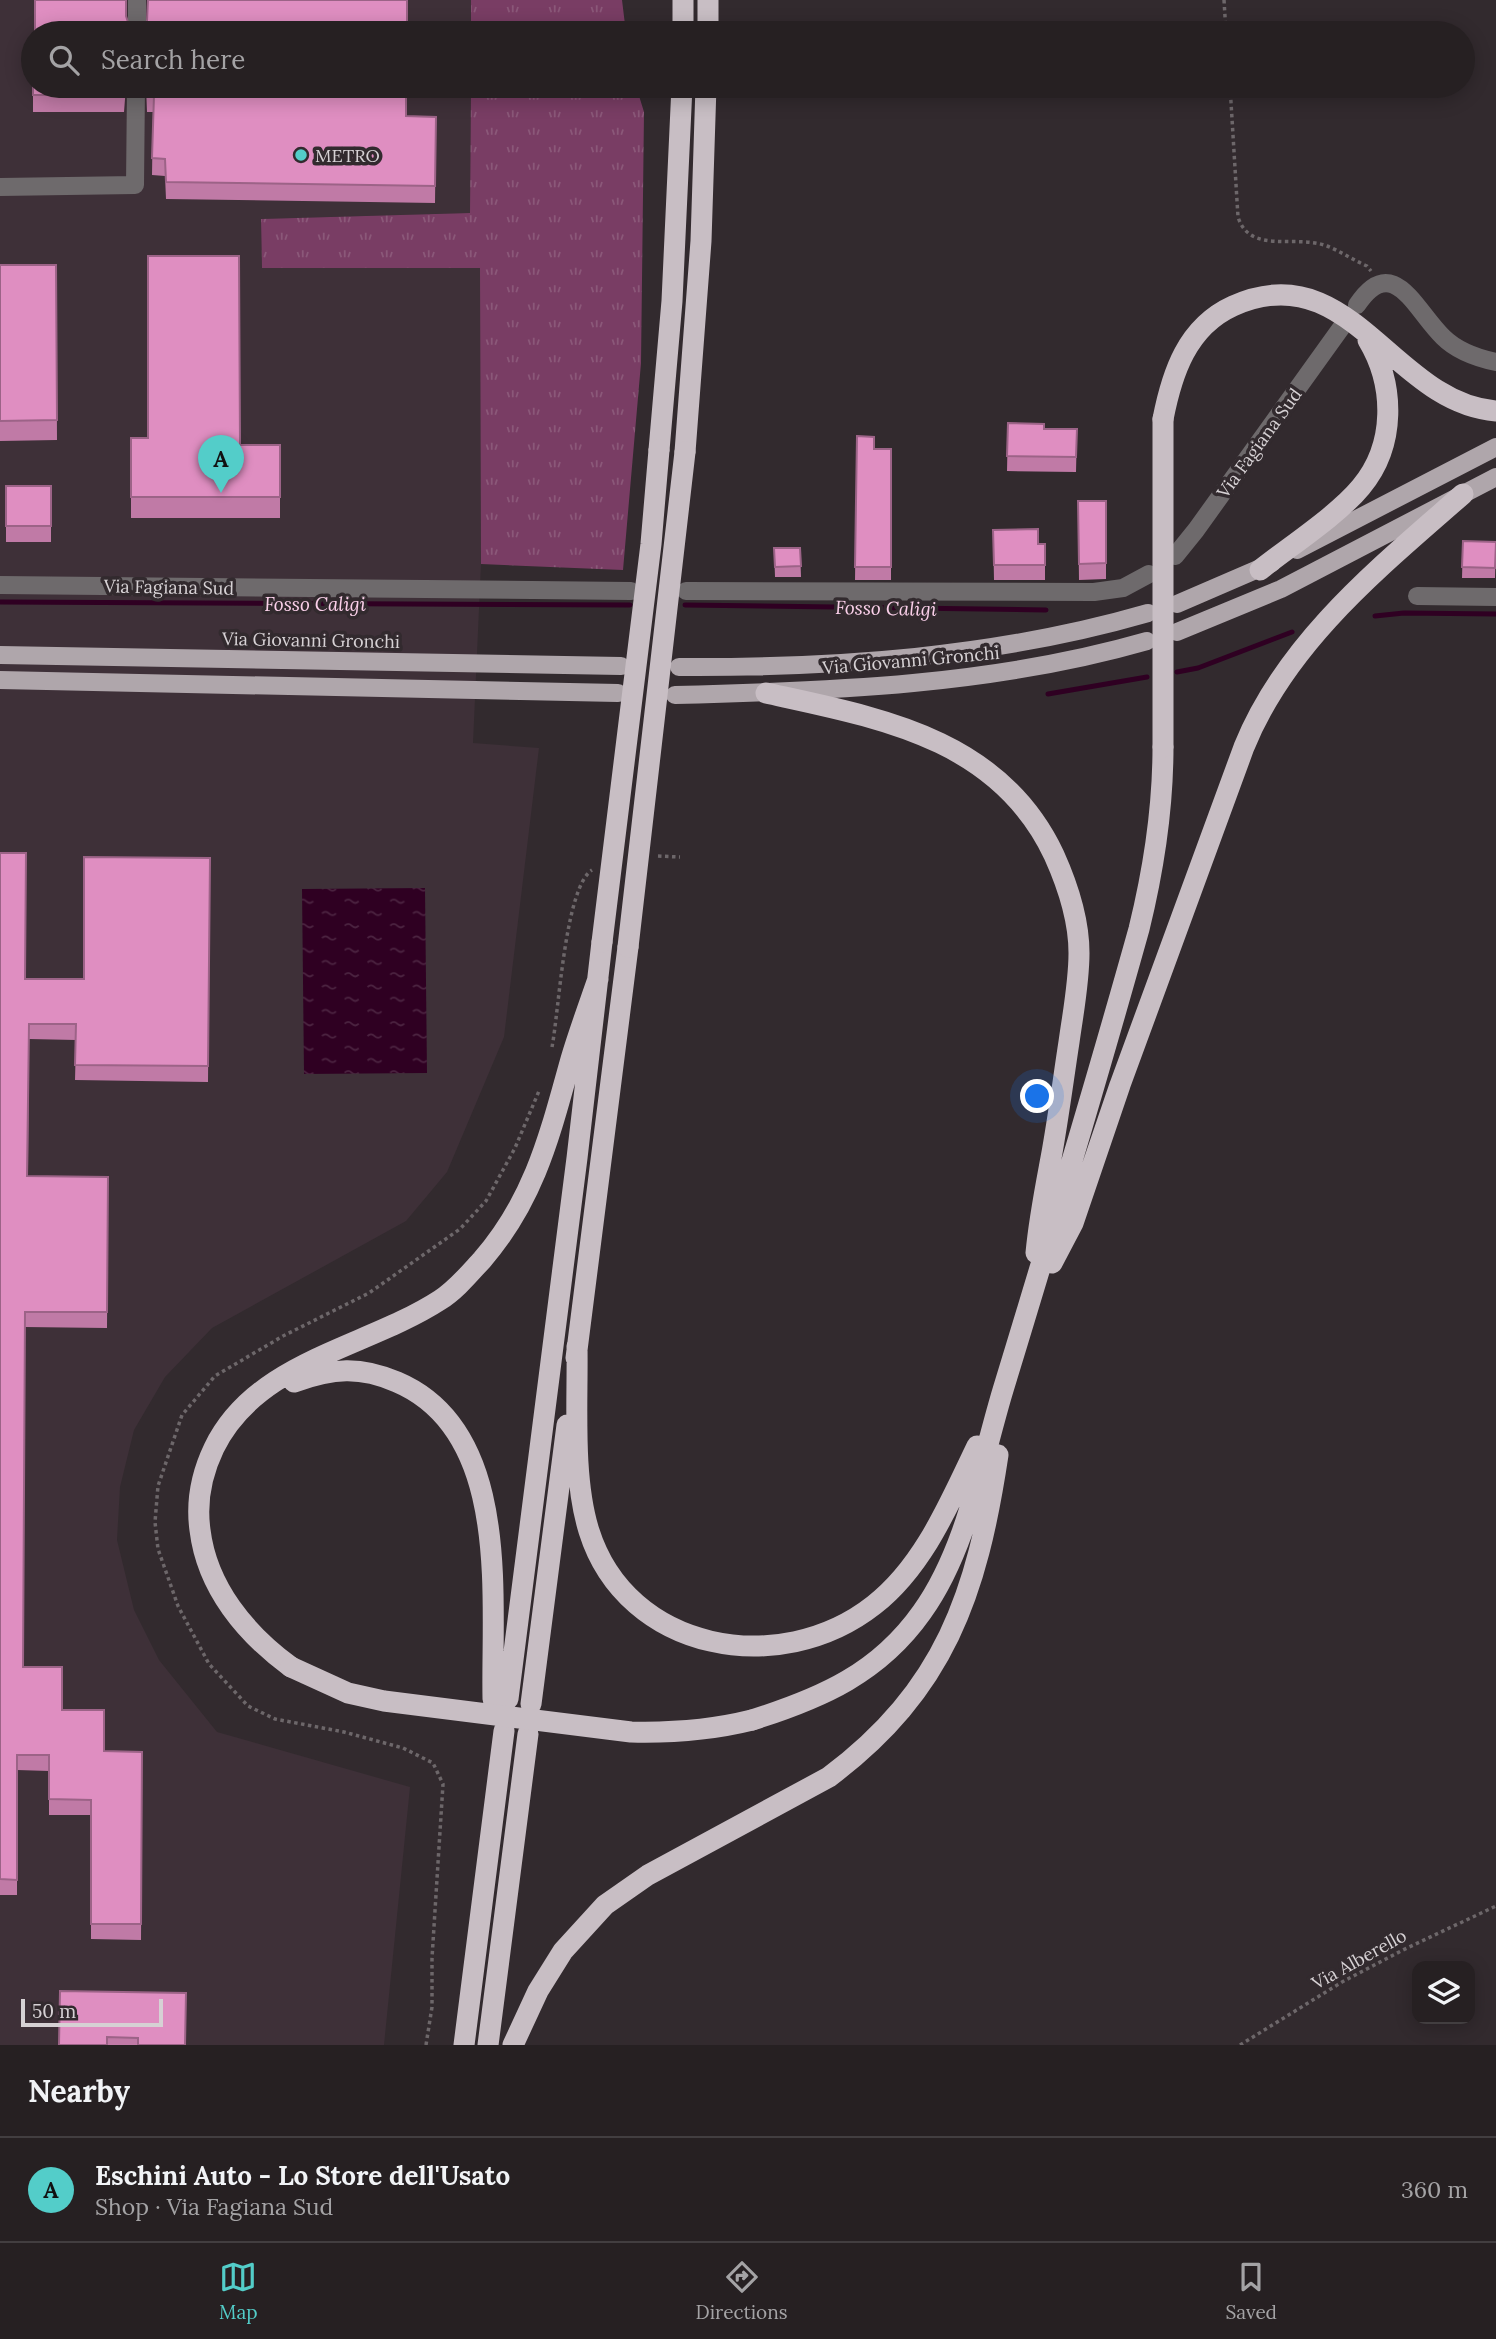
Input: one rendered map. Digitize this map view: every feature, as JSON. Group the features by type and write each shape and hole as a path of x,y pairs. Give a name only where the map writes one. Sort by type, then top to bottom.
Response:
{"highway":[{"path":"683,0 683,21"},
{"path":"708,0 708,21"},
{"path":"260,1394 334,1370 377,1373 410,1387 425,1398 460,1435 470,1454 484,1505 500,1699 598,979 651,544 672,301 681,98"},
{"path":"531,1704 628,947 685,452 701,241 706,98"},
{"path":"598,979 542,1160 522,1204 491,1250 442,1298 411,1316 322,1356 260,1394 235,1415 216,1443 206,1465 199,1492 198,1520 200,1536 212,1573 228,1603 246,1628 268,1650 291,1667 348,1693 384,1701 631,1732 670,1733 752,1720 791,1708 858,1676 895,1646 922,1612 943,1577 983,1464 1116,1013 1149,890 1160,823 1163,747 1163,419 1168,395 1181,357 1195,335 1223,311 1256,297 1294,296 1337,310 1378,358 1387,390 1387,425 1378,459 1360,489 1260,570"},
{"path":"1350,327 1426,384 1463,403 1496,411"},
{"path":"1031,1301 1073,1223 1120,1085 1244,747 1264,705 1307,643 1345,602 1463,494"},
{"path":"766,693 874,718 939,742 973,760 1006,786 1025,808 1045,836 1059,865 1070,893 1079,952 1053,1147 1039,1213 1031,1301"},
{"path":"577,1346 578,1452 583,1506 589,1532 601,1559 618,1583 657,1620 702,1638 754,1648 804,1641 827,1632 874,1605 898,1582 917,1560 933,1533 1002,1394"},
{"path":"513,2045 538,1990 563,1951 605,1905 648,1875 829,1777 890,1723 917,1690 953,1631 970,1588 997,1457 1002,1394"},
{"path":"464,2045 497,1787 498,1730"},
{"path":"488,2045 528,1734"}],"main road":[{"path":"1177,604 1260,570 1496,447"},
{"path":"1177,632 1281,589 1496,477"},
{"name":"Via Giovanni Gronchi","path":"679,667 841,664 917,656 1046,639 1148,614"},
{"name":"Via Giovanni Gronchi","path":"675,695 766,693 914,682 1033,669 1147,641"},
{"name":"Via Giovanni Gronchi","path":"0,655 621,666"},
{"path":"0,680 618,693"}],"street":[{"path":"136,21 137,0"},
{"path":"0,187 135,184 136,98"},
{"path":"1357,305 1370,289 1382,282 1399,286 1449,342 1471,356 1496,362"},
{"name":"Via Fagiana Sud","path":"1175,556 1350,327"},
{"path":"686,591 1094,592 1124,588 1149,575"},
{"name":"Via Fagiana Sud","path":"0,585 631,591"},
{"path":"1417,596 1496,597"}],"path":[{"path":"1224,0 1225,21"},
{"path":"1231,98 1238,217 1241,227 1260,240 1303,240 1327,246 1367,266 1382,282"},
{"path":"650,858 663,855 680,857"},
{"path":"549,1057 572,905 582,878 590,870 602,868"},
{"path":"426,2045 432,2007 432,1958 443,1784 433,1763 403,1748 344,1732 275,1718 248,1706 209,1664 178,1606 158,1549 155,1522 158,1486 182,1415 215,1376 283,1336 369,1293 460,1229 492,1191 515,1148 542,1081"},
{"name":"Via Alberello","path":"1240,2045 1342,1982 1496,1906"}],"shaded area":[{"path":"0,0 471,0 471,21 21,21 21,98 471,98 470,213 261,219 262,268 480,268 481,564 473,743 539,748 504,1037 447,1172 406,1221 212,1328 165,1377 134,1430 120,1487 117,1540 134,1610 159,1660 217,1732 410,1787 384,2045 0,2045"}],"green space":[{"path":"471,0 622,0 625,21 471,21"},
{"path":"471,98 640,98 644,112 641,363 623,570 481,564 480,268 262,268 261,219 470,213"}],"water":[{"path":"425,888 427,1073 304,1074 302,889"}],"building":[{"path":"35,0 126,0 128,21 35,21"},
{"path":"148,0 407,0 407,21 147,21"},
{"name":"METRO","path":"154,98 406,98 406,116 436,117 435,186 166,182 165,159 152,158"},
{"path":"148,256 239,256 240,445 280,445 280,497 131,497 131,438 148,438"},
{"path":"0,265 56,265 57,420 0,421"},
{"path":"1008,423 1044,424 1044,429 1077,429 1076,457 1007,456"},
{"path":"857,436 874,437 874,449 891,449 891,567 855,567"},
{"path":"6,486 51,486 51,526 6,526"},
{"path":"1078,501 1106,501 1106,563 1079,564"},
{"path":"1038,529 1038,544 1045,544 1045,565 994,565 993,530"},
{"path":"1463,541 1496,542 1495,568 1462,567"},
{"path":"774,548 800,548 801,566 775,567"},
{"path":"0,853 26,853 25,979 84,979 84,857 210,858 208,1066 75,1065 76,1024 29,1024 27,1176 108,1177 107,1312 25,1312 23,1667 62,1667 62,1710 104,1710 104,1751 142,1752 141,1924 91,1924 91,1800 49,1799 49,1755 17,1755 17,1880 0,1879"},
{"path":"60,1991 186,1993 185,2045 138,2045 138,2038 107,2037 107,2045 59,2045"}],"waterway":[{"name":"Fosso Caligi","path":"0,602 630,605"},
{"name":"Fosso Caligi","path":"685,605 1046,610"},
{"name":"Fosso Caligi","path":"1375,616 1404,613 1496,614"},
{"name":"Fosso Caligi","path":"1177,672 1198,668 1292,632"},
{"name":"Fosso Caligi","path":"1048,694 1147,677"}],"place":[{"name":"METRO","path":"301,155"},
{"name":"Eschini Auto - Lo Store dell'Usato","path":"221,493"}]}
